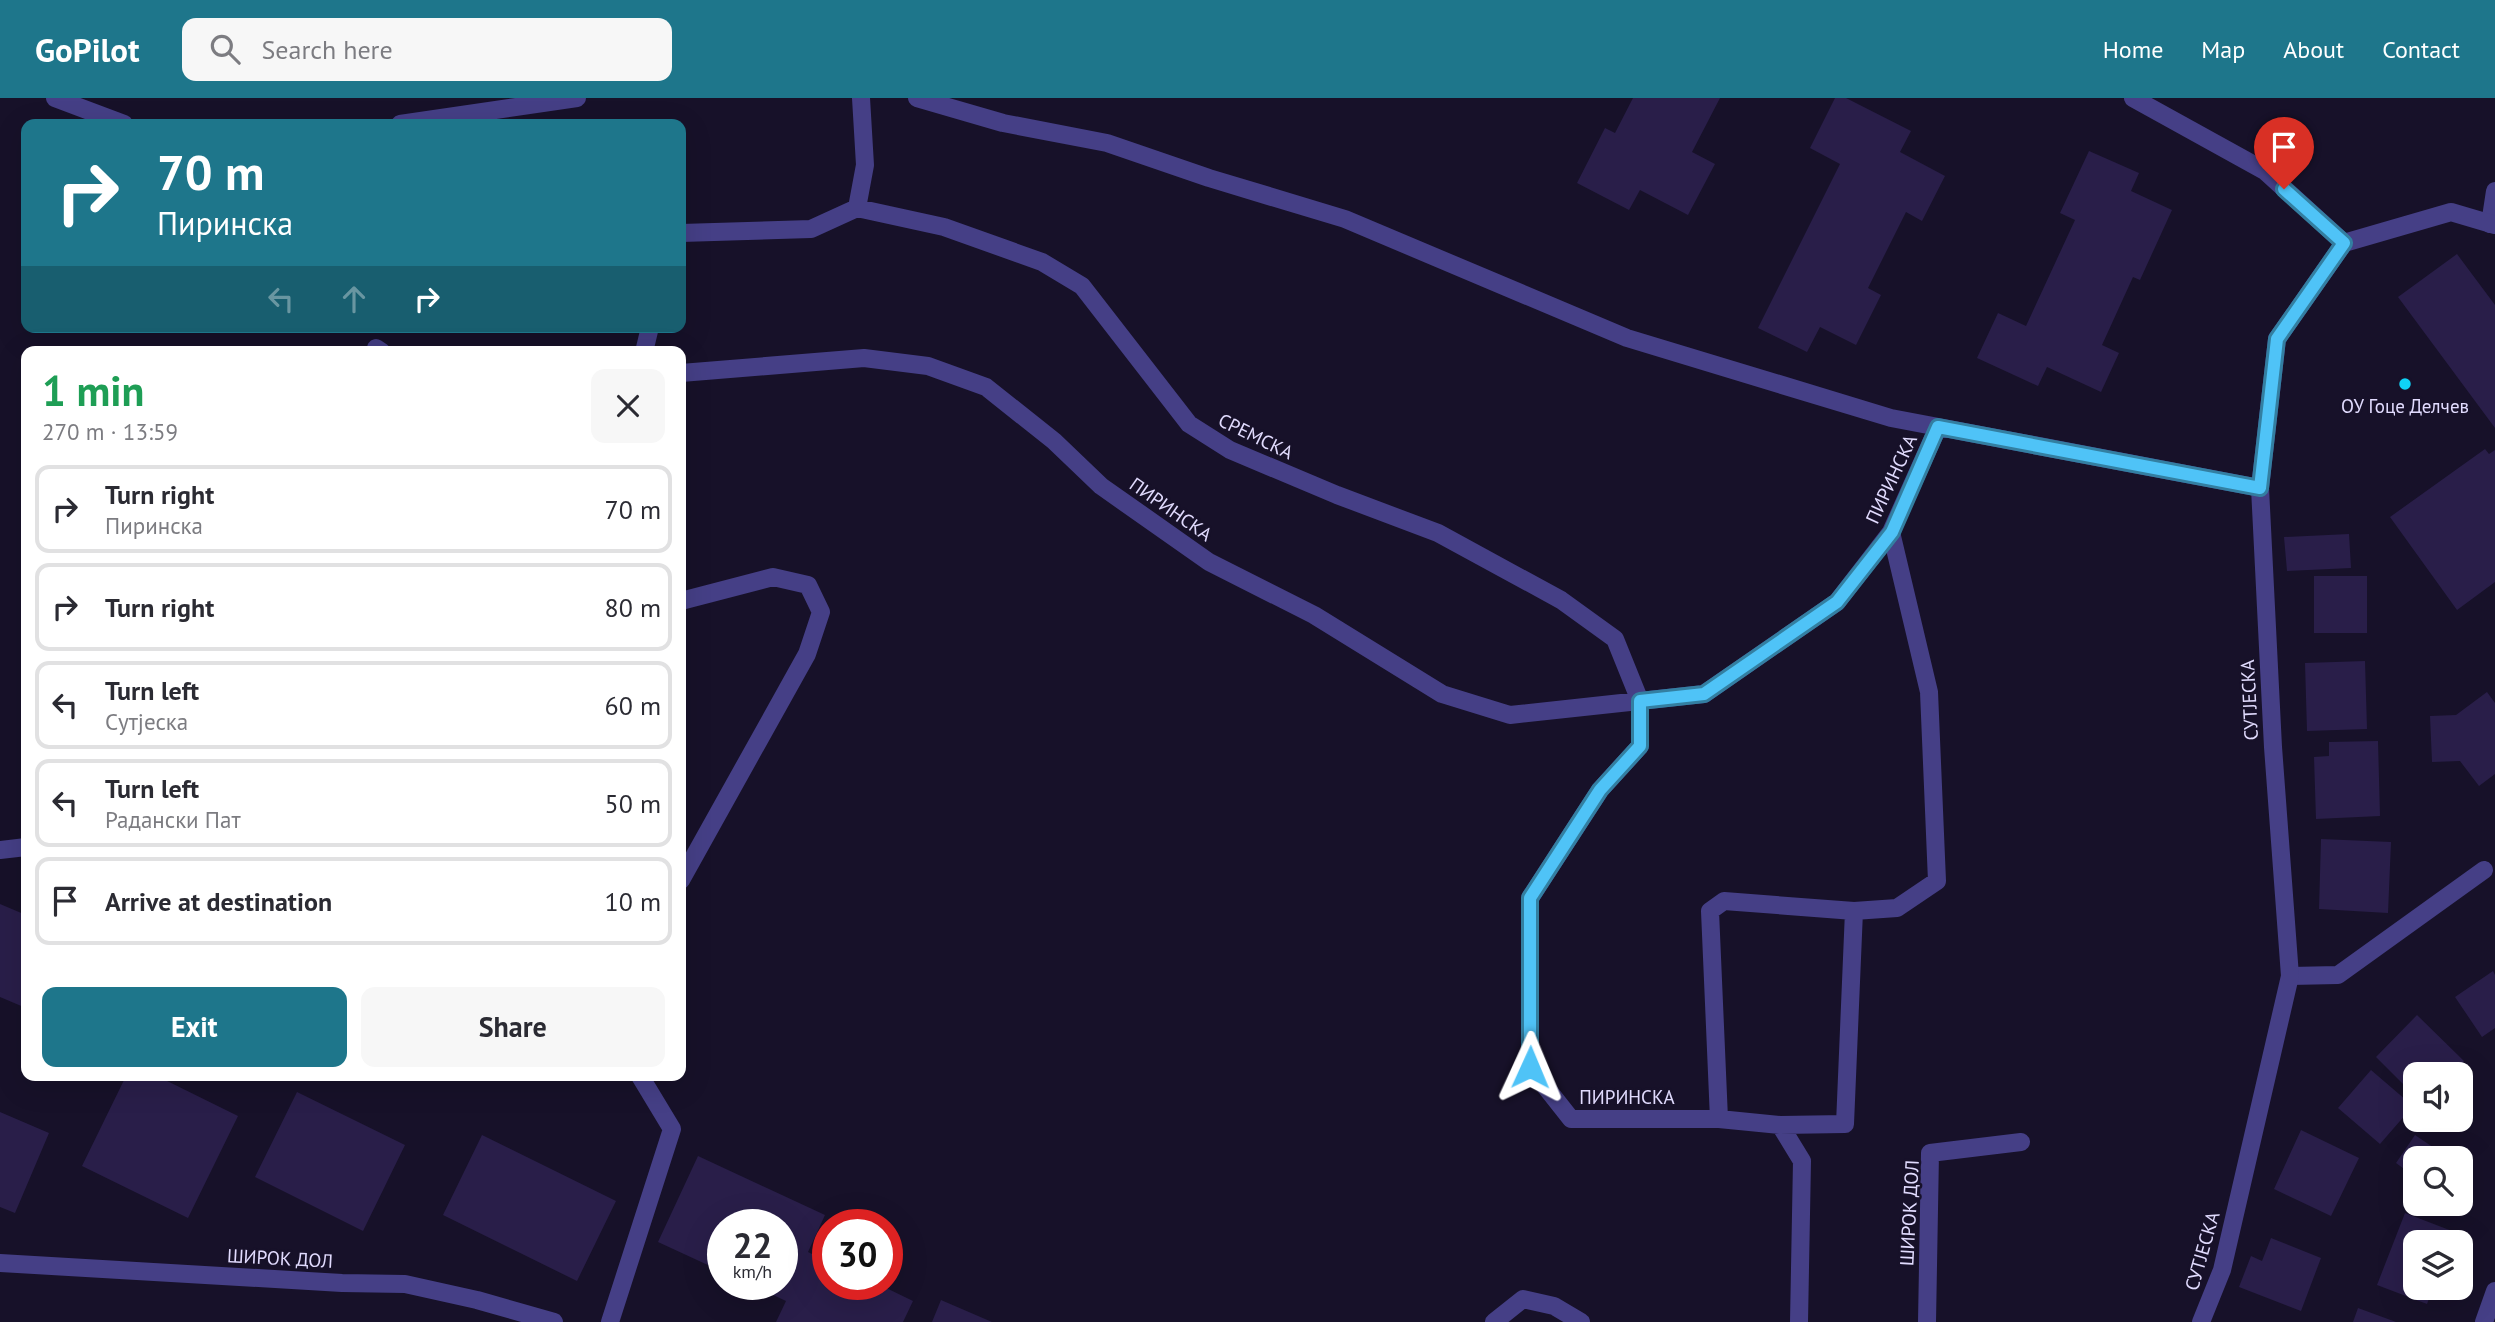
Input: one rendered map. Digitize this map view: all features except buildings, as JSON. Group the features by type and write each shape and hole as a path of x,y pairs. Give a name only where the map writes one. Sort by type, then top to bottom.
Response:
{"street":[{"path":"55,98 111,119"},
{"path":"431,119 577,98"},
{"path":"686,233 811,229 857,208 865,165 861,98"},
{"path":"917,98 1003,123 1107,144 1345,219 1628,338 1891,418 2260,488"},
{"path":"2133,98 2264,171 2344,243 2451,212 2493,224 2495,191"},
{"name":"СРЕМСКА","path":"857,208 956,232 1042,262 1082,286 1189,424 1230,450 1337,495 1438,533 1561,600 1615,639 1640,701"},
{"name":"СУТЈЕСКА","path":"2201,1322 2222,1270 2290,976 2273,747 2260,488 2277,339 2344,243"},
{"name":"ПИРИНСКА","path":"686,373 864,358 928,366 986,387 1054,441 1101,486 1209,562 1314,615 1442,694 1510,715 1704,694 1837,602 1892,532 1938,427"},
{"path":"1719,1119 1710,911 1724,901 1854,911 1897,908 1937,881 1929,692 1892,532"},
{"path":"686,600 774,577 807,585 821,612 807,654 686,871"},
{"name":"ПИРИНСКА","path":"1640,701 1640,746 1600,790 1530,898 1530,1067 1571,1119 1719,1119 1780,1125 1844,1124 1854,911"},
{"path":"0,850 21,848"},
{"path":"2290,976 2338,975 2484,870"},
{"path":"610,1322 672,1129 643,1081"},
{"path":"1780,1125 1802,1161 1799,1322"},
{"name":"ШИРОК ДОЛ","path":"1927,1322 1930,1153 2021,1142"},
{"name":"ШИРОК ДОЛ","path":"0,1263 341,1283 405,1284 477,1300 554,1322"},
{"path":"2484,1322 2495,1291"},
{"path":"1494,1322 1523,1299 1554,1306 1581,1322"}],"place":[{"name":"ОУ Гоце Делчев","path":"2405,384"}],"route":[{"path":"1530,1067 1530,898 1600,790 1640,746 1640,701 1704,694 1837,602 1892,532 1938,427 2260,488 2277,339 2344,243 2284,189"}]}
